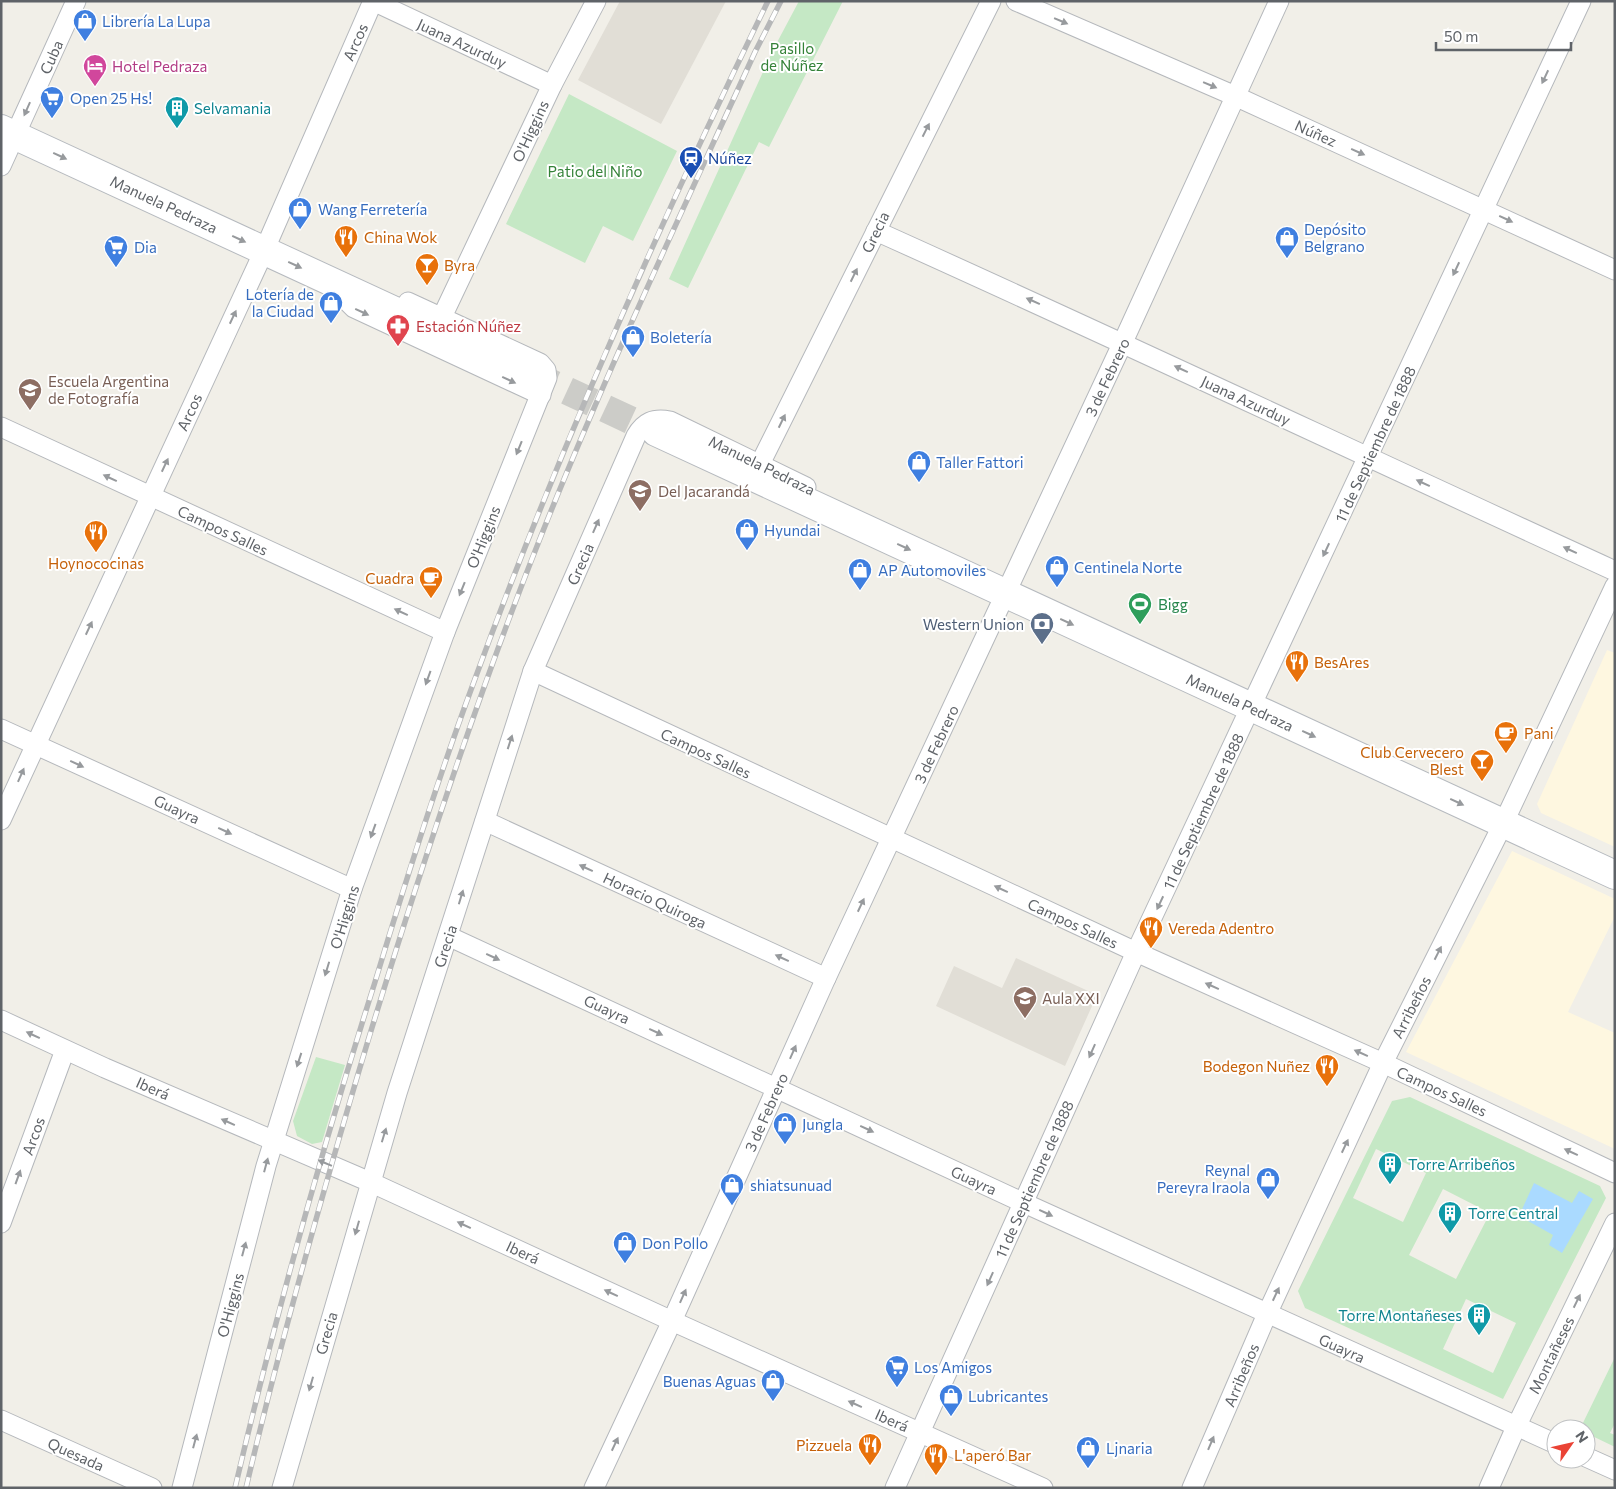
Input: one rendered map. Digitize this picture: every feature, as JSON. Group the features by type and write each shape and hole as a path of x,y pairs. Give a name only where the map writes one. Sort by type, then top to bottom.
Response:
{"street":[{"name":"Cuba","path":"1,166 8,132 76,1"},
{"name":"Juana Azurduy","path":"373,1 552,85"},
{"name":"Arcos","path":"1,820 264,251 373,1"},
{"name":"O'Higgins","path":"442,318 552,85 596,1"},
{"name":"Grecia","path":"760,464 991,1"},
{"name":"Núñez","path":"1016,1 1235,96 1615,270"},
{"name":"3 de Febrero","path":"594,1488 672,1322 826,978 1123,342 1279,1"},
{"name":"11 de Septiembre de 1888","path":"894,1488 1136,952 1369,458 1580,1"},
{"name":"Manuela Pedraza","path":"8,132 537,377"},
{"name":"Juana Azurduy","path":"876,231 1123,342 1615,571"},
{"name":"Manuela Pedraza","path":"326,279 370,285 442,318 537,377"},
{"name":"O'Higgins","path":"182,1488 273,1141 352,889 537,377"},
{"name":"Manuela Pedraza","path":"866,529 830,498 670,421 660,419 647,430 1005,593 1615,876"},
{"name":"Campos Salles","path":"1,427 445,632"},
{"name":"Grecia","path":"282,1488 370,1182 533,671 647,430"},
{"name":"Arribeños","path":"1192,1488 1267,1314 1383,1063 1503,824 1615,586"},
{"name":"Campos Salles","path":"533,671 1136,952 1383,1063 1615,1173"},
{"name":"Guayra","path":"1,729 352,889"},
{"name":"Horacio Quiroga","path":"485,821 826,978"},
{"name":"Guayra","path":"448,936 1024,1203 1546,1440"},
{"name":"Iberá","path":"1,1020 370,1182 672,1322 1043,1488"},
{"name":"Arcos","path":"1,1222 66,1050"},
{"name":"Montañeses","path":"1489,1488 1516,1427 1615,1223"},
{"name":"Quesada","path":"1,1420 152,1488"},
{"path":"1596,1462 1615,1470"}],"shaded area":[{"path":"620,1 726,1 661,124 578,80"},
{"path":"1607,650 1615,653 1615,847 1541,813 1537,804"},
{"path":"1512,851 1615,899 1615,916 1568,1012 1615,1033 1615,1149 1406,1052"},
{"name":"Aula XXI","path":"1016,958 1097,995 1065,1066 936,1006 954,966 1002,988"}],"green space":[{"name":"Pasillo de Núñez","path":"799,1 843,1 769,147 759,142 688,288 669,279 773,50"},
{"name":"Patio del Niño","path":"569,94 677,151 633,241 603,226 585,263 506,224"},
{"path":"316,1057 345,1065 322,1142 312,1144 297,1136 293,1121"},
{"path":"1410,1097 1600,1186 1606,1198 1503,1399 1305,1308 1298,1291 1392,1101","holes":["1376,1149 1426,1173 1403,1222 1353,1198","1443,1189 1490,1213 1456,1279 1409,1255","1466,1299 1516,1323 1493,1373 1443,1349"]},
{"path":"1615,1357 1615,1423 1610,1433 1615,1435 1615,1447 1596,1438 1596,1419 1585,1419"}],"water":[{"path":"1534,1183 1572,1203 1579,1191 1593,1199 1562,1253 1549,1245 1553,1235 1519,1216"}],"tunnel":[{"path":"529,373 656,432"}],"railway":[{"path":"235,1488 266,1360 318,1170 409,871 459,723 505,600 574,426 649,255 768,1"},
{"path":"246,1488 273,1376 334,1154 407,916 493,661 541,536 618,353 755,52 781,1"}],"place":[{"name":"Librería La Lupa","path":"85,42"},
{"name":"Hotel Pedraza","path":"95,87"},
{"name":"Open 25 Hs!","path":"52,119"},
{"name":"Selvamania","path":"177,129"},
{"name":"Núñez","path":"691,179"},
{"name":"Wang Ferretería","path":"300,230"},
{"name":"China Wok","path":"346,258"},
{"name":"Depósito Belgrano","path":"1287,259"},
{"name":"Dia","path":"116,268"},
{"name":"Byra","path":"427,286"},
{"name":"Lotería de la Ciudad","path":"331,324"},
{"name":"Estación Núñez","path":"398,347"},
{"name":"Boletería","path":"633,358"},
{"name":"Escuela Argentina de Fotografía","path":"30,411"},
{"name":"Taller Fattori","path":"919,483"},
{"name":"Del Jacarandá","path":"640,512"},
{"name":"Hyundai","path":"747,551"},
{"name":"Hoynococinas","path":"96,553"},
{"name":"Centinela Norte","path":"1057,588"},
{"name":"AP Automoviles","path":"860,591"},
{"name":"Cuadra","path":"431,599"},
{"name":"Bigg","path":"1140,625"},
{"name":"Western Union","path":"1042,645"},
{"name":"BesAres","path":"1297,683"},
{"name":"Pani","path":"1506,754"},
{"name":"Club Cervecero Blest","path":"1482,782"},
{"name":"Vereda Adentro","path":"1151,949"},
{"name":"Aula XXI","path":"1025,1019"},
{"name":"Bodegon Nuñez","path":"1327,1087"},
{"name":"Jungla","path":"785,1145"},
{"name":"Torre Arribeños","path":"1390,1185"},
{"name":"Reynal Pereyra Iraola","path":"1268,1200"},
{"name":"shiatsunuad","path":"732,1206"},
{"name":"Torre Central","path":"1450,1234"},
{"name":"Don Pollo","path":"625,1264"},
{"name":"Torre Montañeses","path":"1479,1336"},
{"name":"Los Amigos","path":"897,1388"},
{"name":"Buenas Aguas","path":"773,1402"},
{"name":"Lubricantes","path":"951,1417"},
{"name":"Pizzuela","path":"870,1466"},
{"name":"Ljnaria","path":"1088,1469"},
{"name":"L'aperó Bar","path":"936,1476"}]}
